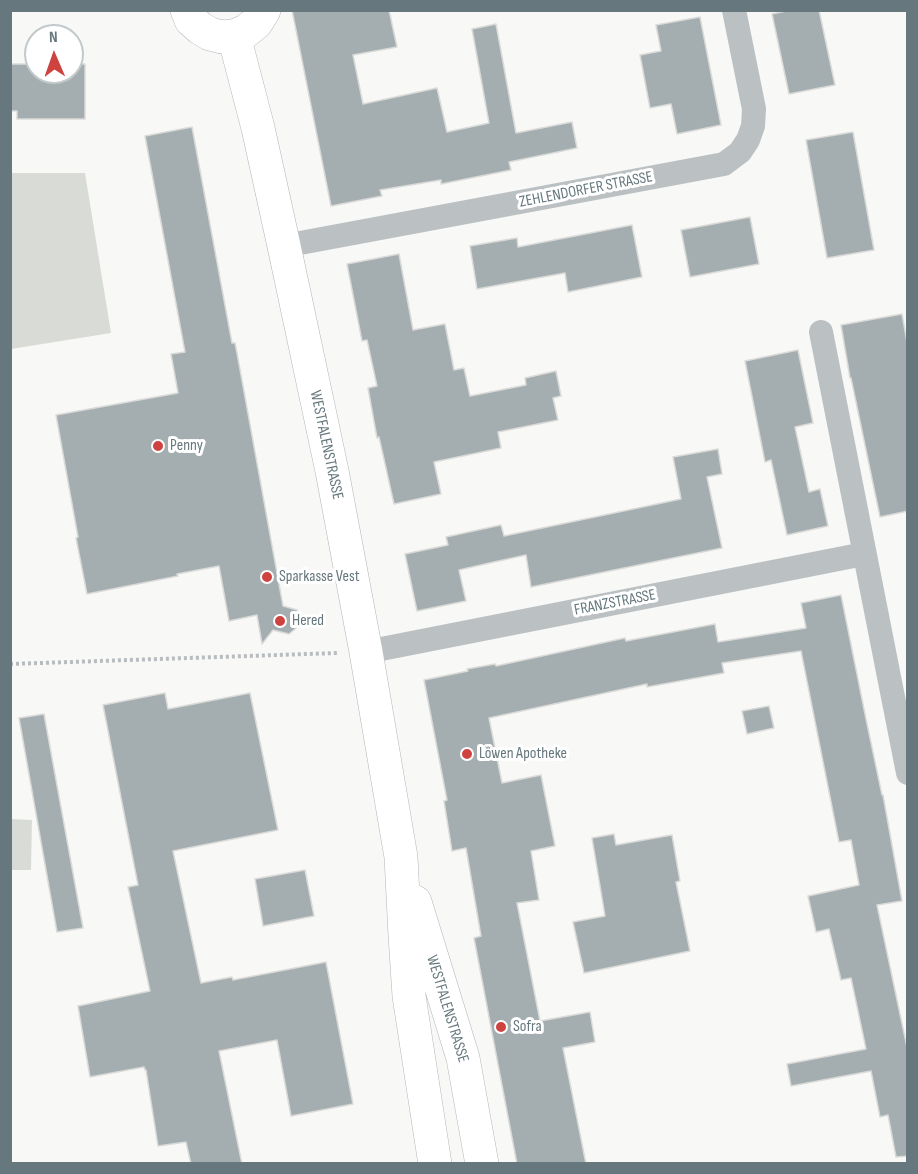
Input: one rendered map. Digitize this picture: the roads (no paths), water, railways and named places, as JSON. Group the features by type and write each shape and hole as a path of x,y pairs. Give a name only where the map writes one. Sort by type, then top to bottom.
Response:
{"main road":[{"path":"187,10 191,20 200,28 222,37 234,36 246,31 256,23 264,10"},
{"name":"WESTFALENSTRASSE","path":"234,36 258,128 284,246 332,471 366,652 401,857 409,996 435,1164"},
{"name":"WESTFALENSTRASSE","path":"401,857 464,1058 482,1164"}],"street":[{"name":"ZEHLENDORFER STRASSE","path":"284,246 724,164 740,152 753,126 754,109 734,10"},
{"path":"821,332 908,773"},
{"name":"FRANZSTRASSE","path":"366,652 864,554"}],"place":[{"name":"Penny","path":"158,446"},
{"name":"Sparkasse Vest","path":"267,577"},
{"name":"Hered","path":"280,621"},
{"name":"Löwen Apotheke","path":"467,754"},
{"name":"Sofra","path":"501,1027"}]}
